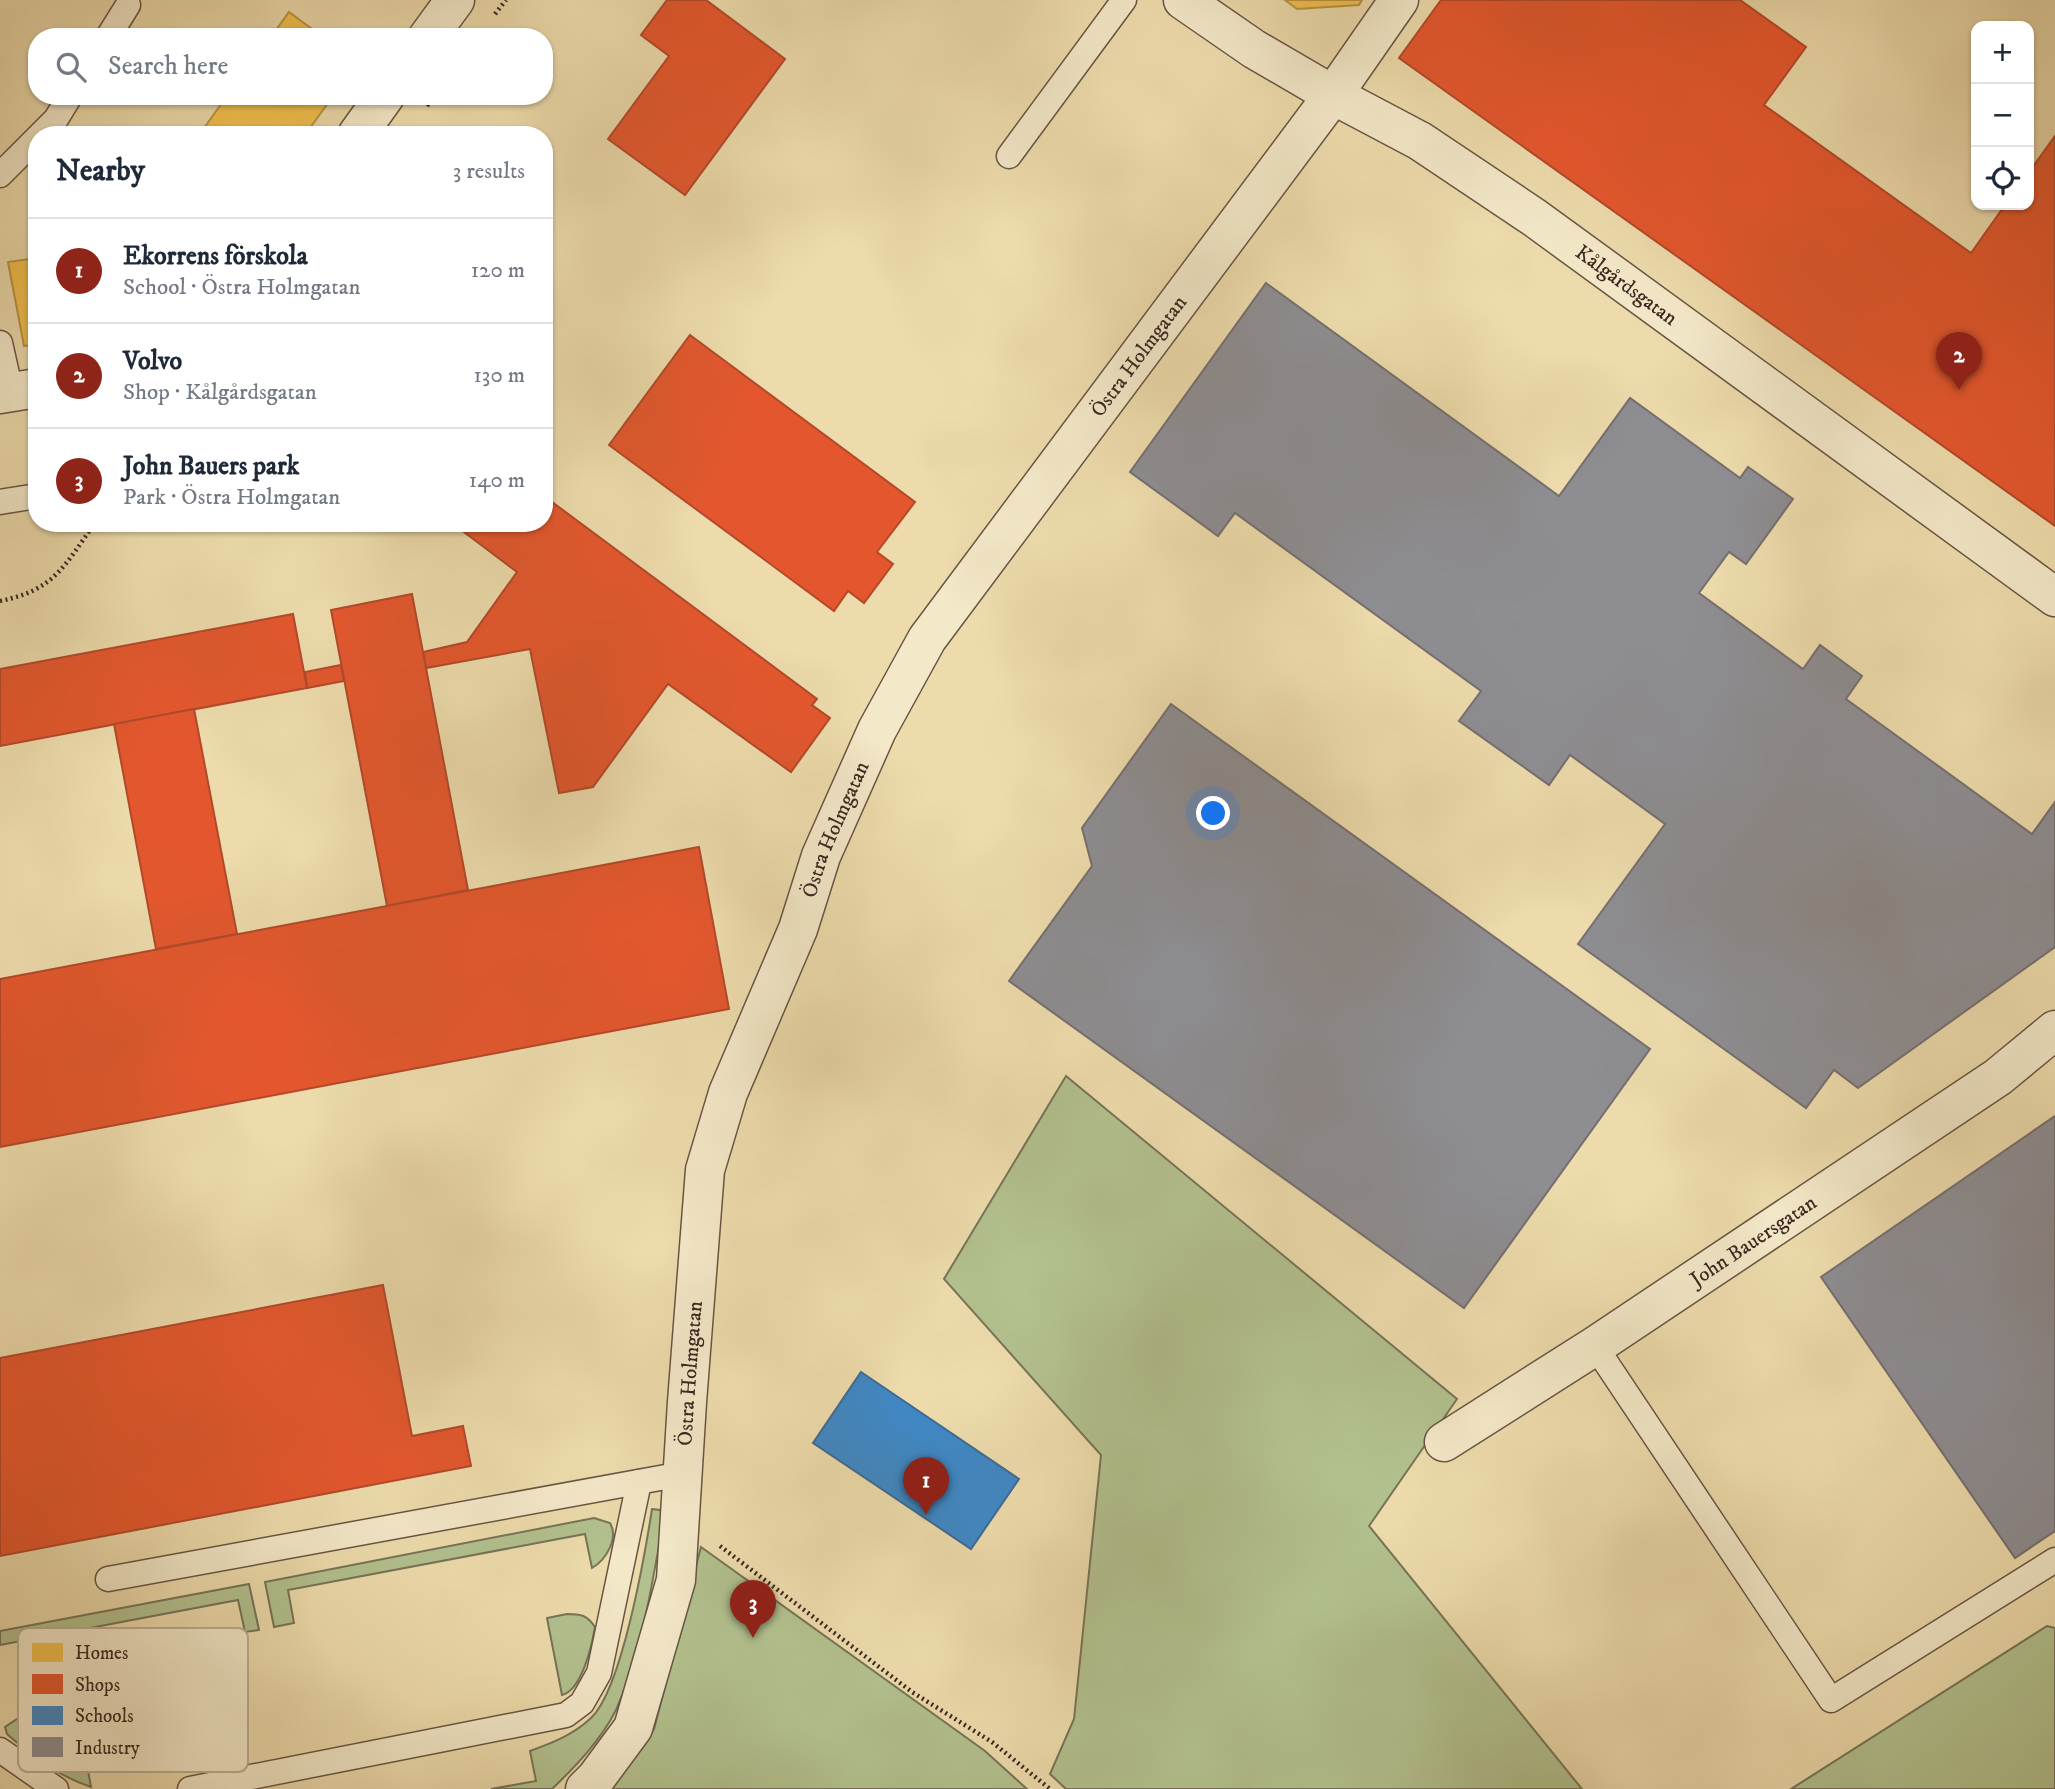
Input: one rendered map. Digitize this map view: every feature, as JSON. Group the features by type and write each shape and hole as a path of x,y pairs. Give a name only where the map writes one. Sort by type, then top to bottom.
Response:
{"street":[{"path":"435,28 455,0"},
{"name":"Kålgårdsgatan","path":"1183,0 1254,49 1420,141 1535,218 2055,597"},
{"name":"Östra Holmgatan","path":"585,1789 596,1779 634,1728 676,1580 705,1170 728,1093 798,929 821,856 877,730 927,639 1333,95 1399,0"},
{"path":"363,126 379,105"},
{"name":"John Bauersgatan","path":"1444,1442 1595,1346 1998,1077 2055,1030"}],"lane":[{"path":"1009,156 1124,0"},
{"path":"114,28 128,5"},
{"path":"49,126 65,105"},
{"path":"0,175 28,146"},
{"path":"0,343 16,391"},
{"path":"0,502 28,497"},
{"path":"1595,1346 1831,1700 2055,1560"},
{"path":"108,1579 682,1474"},
{"path":"190,1789 566,1715 582,1703 599,1673 639,1482"},
{"path":"0,1750 18,1763"},
{"path":"32,1772 56,1789"}],"path":[{"path":"0,601 21,597 47,584 63,568 89,532"},
{"path":"680,1516 912,1692 992,1742 1050,1789"}],"green space":[{"path":"1066,1076 1457,1399 1369,1526 1582,1789 1066,1789 1050,1774 1074,1719 1101,1455 944,1279"},
{"path":"652,1509 660,1510 664,1518 651,1591 633,1664 610,1721 587,1752 552,1789 491,1789 536,1781 530,1751 570,1734 591,1718 602,1703 613,1679 630,1620"},
{"path":"594,1518 610,1523 613,1535 610,1548 592,1568 585,1534 288,1590 294,1623 274,1627 265,1582"},
{"path":"701,1547 985,1751 1027,1789 611,1789 654,1729"},
{"path":"249,1584 259,1630 248,1632 248,1628 244,1628 238,1600 90,1628 18,1628 18,1642 0,1645 0,1631"},
{"path":"567,1614 583,1616 595,1627 589,1655 580,1676 575,1685 562,1695 547,1618"},
{"path":"2047,1626 2055,1628 2055,1789 1791,1789"},
{"path":"18,1718 18,1743 7,1734 5,1727"},
{"path":"59,1772 88,1772 91,1787"}],"building: Homes":[{"path":"1285,0 1362,0 1359,5 1297,9"},
{"path":"289,12 311,28 277,28"},
{"path":"221,105 327,105 311,126 205,126"},
{"path":"28,259 28,345 24,346 8,262"}],"building: Shops":[{"path":"667,0 706,0 785,59 685,195 608,139 669,56 641,35"},
{"path":"1441,0 1740,0 1806,47 1764,105 1971,253 2001,210 2034,210 2034,165 2055,136 2055,526 1399,58"},
{"path":"690,335 915,502 877,552 893,564 864,603 848,591 834,611 609,445"},
{"path":"553,503 817,699 812,705 830,718 791,772 668,684 593,787 559,793 530,649 426,668 423,652 467,642 517,572 464,532 553,532"},
{"path":"412,594 468,890 387,906 331,610"},
{"path":"293,614 307,688 0,746 0,669"},
{"path":"341,665 344,681 307,688 305,672"},
{"path":"194,709 237,934 156,949 114,724"},
{"path":"699,847 729,1009 0,1147 0,979"},
{"path":"383,1285 412,1436 463,1426 471,1466 0,1556 0,1358"}],"building: Schools":[{"path":"861,1372 1019,1479 971,1549 813,1443"}],"building: Industry":[{"path":"1266,283 1559,496 1630,398 1740,478 1748,467 1793,499 1746,564 1729,552 1699,593 1803,669 1820,645 1862,676 1846,699 2032,834 2055,802 2055,947 1858,1088 1834,1070 1806,1108 1578,944 1665,824 1570,755 1549,785 1459,721 1481,691 1235,513 1218,536 1130,472"},
{"path":"1171,704 1650,1049 1464,1308 1009,981 1092,866 1082,828"},
{"path":"2055,1116 2055,1531 2015,1558 1821,1277"}],"place":[{"name":"Volvo","path":"1959,390"},
{"name":"Ekorrens förskola","path":"926,1515"},
{"name":"John Bauers park","path":"753,1638"}]}
